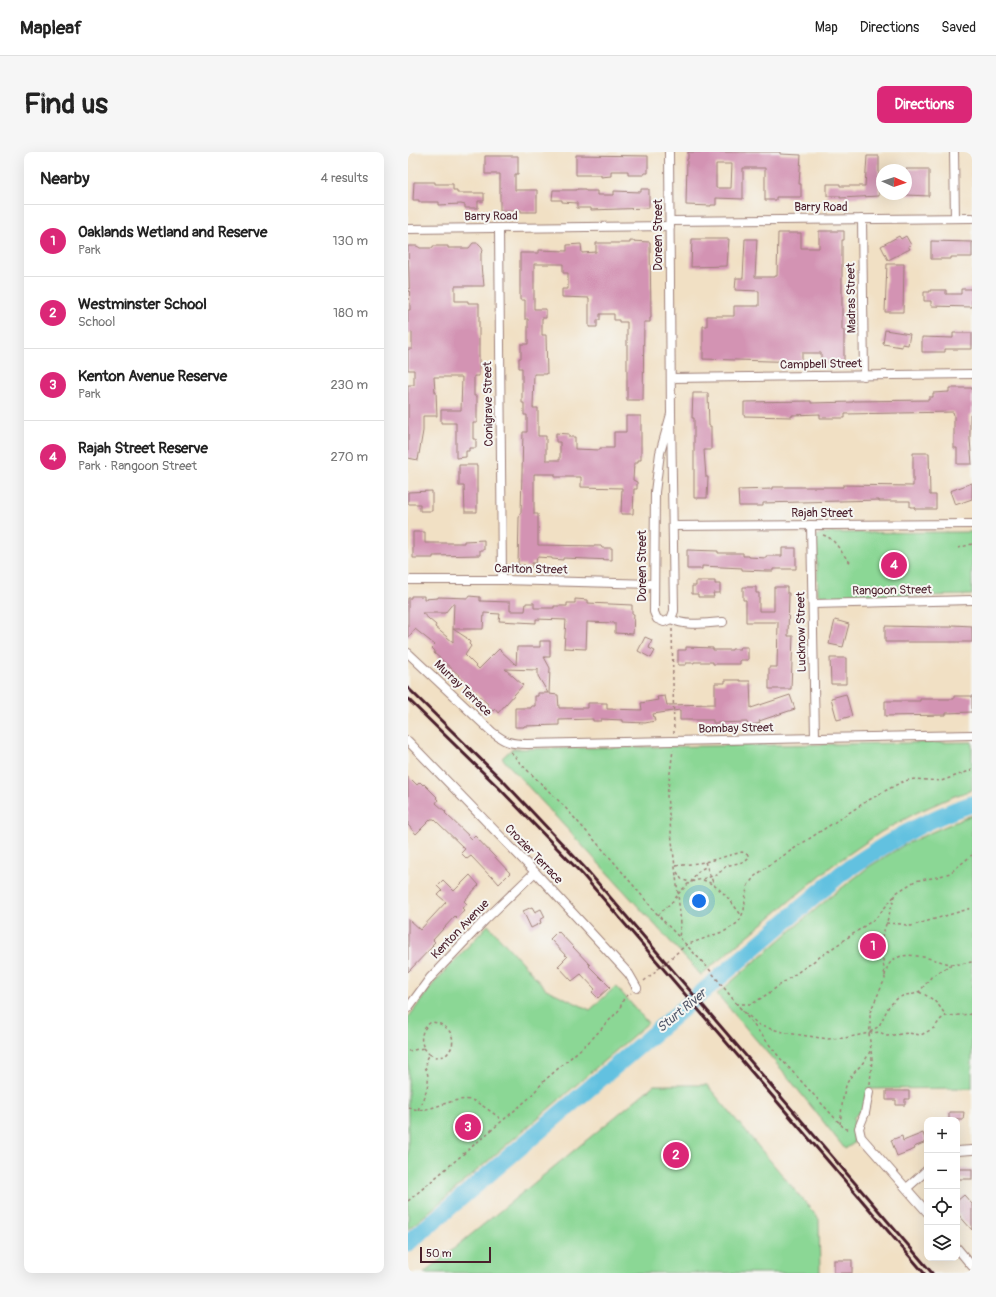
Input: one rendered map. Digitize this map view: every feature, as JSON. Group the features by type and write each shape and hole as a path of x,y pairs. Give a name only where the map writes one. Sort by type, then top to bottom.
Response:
{"street":[{"name":"Doreen Street","path":"669,152 674,611 671,619 664,622 657,619 654,612 655,492 660,453 671,414"},
{"path":"954,152 955,218"},
{"name":"Barry Road","path":"408,229 972,218"},
{"name":"Madras Street","path":"862,219 864,376"},
{"name":"Conigrave Street","path":"498,228 502,580"},
{"name":"Campbell Street","path":"671,378 972,374"},
{"name":"Rajah Street","path":"673,526 972,524"},
{"name":"Lucknow Street","path":"811,526 815,738"},
{"name":"Carlton Street","path":"408,580 502,580 654,584"},
{"name":"Rangoon Street","path":"813,604 972,600"},
{"path":"671,619 679,623 687,624 723,622"},
{"name":"Murray Terrace","path":"408,653 501,740"},
{"name":"Bombay Street","path":"501,740 512,743 527,744 972,735"},
{"name":"Crozier Terrace","path":"408,741 535,872 629,974 637,988"},
{"name":"Kenton Avenue","path":"408,1008 435,972 485,920 535,872"},
{"path":"869,1092 865,1113 859,1128 862,1137 924,1208"},
{"path":"960,1150 972,1150"},
{"path":"907,1188 924,1173"},
{"path":"960,1252 972,1266"}],"path":[{"path":"821,534 832,539 847,560 852,564"},
{"path":"958,548 972,544"},
{"path":"671,619 674,741 667,796 676,866 681,924 680,934 678,937"},
{"path":"510,751 520,763 561,803 613,861 658,915 709,969 780,1058 840,1124 849,1130 859,1128"},
{"path":"408,1201 528,1099 545,1080 591,1040 619,1010 624,998 686,945 725,931 736,924 742,916 744,910 748,885 755,876 772,863 867,801 904,781 915,779 941,781 972,770"},
{"path":"676,866 705,862 742,852 748,855 748,859 746,861 726,866 717,875 691,882 682,880 676,871"},
{"path":"736,1004 752,1004 876,918 896,893 915,881 950,873 972,855"},
{"path":"705,862 715,886"},
{"path":"658,915 691,882 696,873 706,867"},
{"path":"702,879 724,893 742,916"},
{"path":"885,979 881,940 896,893"},
{"path":"886,923 911,926 972,908"},
{"path":"869,1092 872,1059 869,1033 870,1012 885,979 888,963 897,957 912,955 932,958 952,964 972,962"},
{"path":"869,1033 879,1026 888,1006 898,998 918,992 932,976 952,964"},
{"path":"918,992 930,997 940,1006 946,1016"},
{"path":"736,1004 760,1026 787,1034 828,1039 845,1038 880,1032 887,1036 908,1033 921,1035 934,1028 941,1019 946,1016 972,1014"},
{"path":"431,1022 439,1023 447,1028 453,1040 452,1047 445,1056 436,1057 424,1048 421,1035 425,1027 431,1022"},
{"path":"408,1051 424,1048"},
{"path":"840,1124 844,1095 849,1079 868,1057 871,1049"},
{"path":"418,1110 426,1092 429,1080 428,1072 425,1066 427,1062 426,1059 430,1054"},
{"path":"408,1107 418,1110 446,1102 472,1100 502,1120"}],"green space":[{"path":"972,532 972,595 822,598 818,594 816,536 822,533"},
{"path":"972,742 972,790 918,812 881,832 833,865 701,975 502,758 512,749"},
{"path":"972,815 972,1088 868,1089 864,1108 854,1117 854,1143 845,1149 787,1076 717,994 830,897 870,866 904,845"},
{"path":"488,925 546,989 590,1010 616,986 648,1023 408,1230 408,1018 434,983"},
{"path":"654,1085 707,1085 819,1219 820,1273 424,1273"}],"building":[{"path":"688,152 780,152 780,154 801,155 799,184 801,184 801,197 776,197 776,200 765,200 765,168 743,168 743,199 716,198 716,205 686,205","holes":["716,164 732,164 731,188 716,188"]},
{"path":"576,155 648,156 648,173 644,173 644,175 628,175 628,171 611,171 611,176 601,177 601,175 576,175"},
{"path":"485,156 518,156 518,174 515,174 515,190 537,190 537,212 500,210 500,174 485,174"},
{"path":"867,156 879,156 879,164 876,164 876,196 840,198 840,196 827,196 827,184 840,184 840,186 865,186"},
{"path":"912,169 929,169 929,196 912,195"},
{"path":"414,182 453,184 453,190 457,190 457,193 484,193 484,201 478,201 478,208 465,208 465,205 461,204 439,205 439,202 419,202 419,200 413,200"},
{"path":"577,189 597,191 597,195 614,195 614,191 641,192 641,189 649,189 649,208 591,210 591,208 577,208 577,203 552,200 553,190"},
{"path":"819,231 844,231 844,240 842,240 842,330 844,330 844,362 821,362 821,353 802,353 802,362 703,359 703,326 707,326 707,316 734,316 734,306 759,306 759,291 735,290 736,278 743,278 745,239 757,239 755,277 775,277 777,276 778,233 801,233 801,248 819,248"},
{"path":"899,236 901,239 906,236 911,245 908,246 910,249 888,260 881,246"},
{"path":"692,239 729,239 727,266 691,267"},
{"path":"630,241 650,242 651,318 650,322 644,322 643,400 627,400 627,322 619,322 619,320 614,320 614,314 600,314 600,320 597,320 597,327 589,327 589,298 562,297 562,289 568,289 568,273 563,273 563,264 534,264 534,309 546,309 546,318 542,318 542,335 546,335 547,374 534,374 533,408 538,408 538,436 546,436 546,460 560,460 560,442 556,442 556,433 569,434 569,437 575,437 575,449 600,450 600,448 614,448 614,432 626,432 626,416 641,416 641,460 638,460 638,463 634,463 633,480 637,482 637,489 634,489 633,514 621,514 622,488 581,487 581,477 555,477 555,474 534,474 534,514 538,514 538,545 601,546 602,548 612,548 612,560 563,558 563,560 537,557 536,563 532,563 532,567 518,565 523,432 527,432 527,415 524,415 524,403 522,403 522,368 519,368 519,358 521,358 521,344 528,344 528,319 525,319 525,300 520,300 520,253 539,253 539,250 567,251 567,245 581,244 582,253 596,252 596,243 630,243"},
{"path":"931,241 972,242 972,257 931,259"},
{"path":"473,243 478,243 482,247 483,251 481,253 481,264 484,286 455,286 455,301 479,303 479,376 474,376 474,396 477,396 477,423 473,423 473,439 476,439 476,448 469,448 469,451 466,451 466,457 456,458 456,423 441,423 441,410 461,410 462,377 434,377 437,416 423,416 423,431 418,460 408,458 408,385 414,385 414,370 408,370 408,349 412,349 412,332 408,333 408,310 410,310 408,246 417,246 420,248 448,246 448,248 469,248"},
{"path":"887,264 904,264 903,312 885,312"},
{"path":"961,289 972,289 972,307 931,306 931,301 924,301 924,292 930,292 930,290 946,290 946,294 961,294"},
{"path":"885,330 910,334 908,345 902,344 902,347 883,344"},
{"path":"953,333 972,333 972,349 945,349 945,352 922,352 922,337 953,338"},
{"path":"949,388 972,388 970,439 972,464 957,464 957,448 954,448 953,412 845,414 845,418 820,418 820,414 792,415 792,417 744,416 744,402 811,401 811,403 929,400 929,397 933,397 933,393 949,392"},
{"path":"693,393 708,393 709,426 711,426 711,450 704,450 706,477 708,477 707,498 694,498 694,418 692,418"},
{"path":"913,453 929,453 930,495 936,495 936,509 915,509 914,507 910,507 910,501 879,500 763,503 763,506 739,506 738,490 772,489 772,487 843,487 843,485 913,486"},
{"path":"459,465 477,465 477,512 465,512 464,486 459,486"},
{"path":"972,483 972,499 955,505 950,491"},
{"path":"432,491 432,511 420,511 420,504 408,504 408,492"},
{"path":"413,532 425,532 425,543 464,543 464,541 484,540 484,550 480,550 480,555 413,558"},
{"path":"782,548 796,548 796,569 773,569 773,571 766,571 702,566 702,569 687,569 687,550 718,551 718,553 743,553 743,556 766,558 766,556 782,556"},
{"path":"696,581 715,581 715,584 720,584 720,593 713,593 714,597 698,597 698,594 692,594 692,586 696,586"},
{"path":"743,587 756,587 756,593 759,593 759,611 774,611 774,587 787,587 787,593 789,593 788,636 793,636 791,689 769,689 769,667 777,667 778,622 746,622 746,600 743,600"},
{"path":"411,596 424,596 424,599 438,597 480,597 480,601 510,602 510,611 525,611 526,603 534,603 534,608 554,608 554,606 567,606 567,603 575,603 575,599 588,600 588,603 632,605 632,614 634,614 633,634 615,633 615,623 587,622 586,649 564,648 566,620 536,619 536,623 499,621 500,614 484,613 483,629 453,629 467,638 470,642 469,644 471,646 465,655 479,669 499,649 516,665 517,647 540,647 540,641 550,641 550,657 544,657 550,668 549,694 558,695 559,708 588,708 588,703 607,703 607,709 642,710 641,703 658,700 657,697 665,696 667,705 715,704 715,683 725,683 725,680 740,680 750,681 751,708 790,695 795,709 759,721 760,723 748,726 747,722 713,723 713,720 680,720 680,710 653,714 655,721 645,723 601,719 601,721 593,721 593,719 559,720 559,725 515,727 515,708 531,708 531,706 535,706 535,696 538,696 538,693 548,693 538,676 538,668 537,670 505,669 523,685 498,713 495,709 493,711 487,706 488,704 458,676 459,675 434,653 435,651 432,648 435,645 415,629 408,638 408,598 411,598","holes":["454,602 453,642 435,627 436,625 422,613 445,613"]},
{"path":"835,620 849,624 843,647 829,644"},
{"path":"952,625 972,626 972,642 885,642 885,626 952,627"},
{"path":"645,637 652,640 649,648 655,651 651,658 638,651"},
{"path":"686,647 713,648 713,650 732,650 740,649 740,647 748,647 748,660 740,660 740,664 694,662 686,663 686,665 678,665 678,650 686,650"},
{"path":"830,658 846,658 846,684 831,684"},
{"path":"846,694 852,716 837,720 831,698"},
{"path":"954,696 972,696 972,712 946,713 946,715 885,716 885,701 954,699"},
{"path":"408,776 417,785 420,782 423,785 424,784 437,797 436,798 438,800 436,803 446,812 445,813 472,839 475,836 510,873 499,884 471,856 467,859 461,853 465,849 434,819 431,819 416,834 408,825"},
{"path":"470,875 479,885 464,901 467,904 462,908 464,910 457,918 455,916 433,940 435,942 432,945 433,946 408,972 408,919 420,930 446,902 438,895 442,891 437,886 443,880 454,891"},
{"path":"532,907 535,912 541,909 545,917 540,920 541,923 531,928 523,911"},
{"path":"558,931 610,987 598,998 592,992 595,989 581,974 572,981 558,966 567,957 550,939"},
{"path":"886,1091 909,1091 909,1099 905,1099 905,1105 896,1105 896,1100 886,1100"},
{"path":"949,1112 964,1112 963,1120 960,1120 960,1117 949,1117"},
{"path":"923,1133 924,1136 924,1143 914,1147 915,1149 897,1156 891,1140 902,1136 903,1141"},
{"path":"960,1169 972,1169 972,1179 960,1179"},
{"path":"964,1195 972,1204 972,1230 960,1216 960,1198"},
{"path":"834,1260 852,1260 852,1273 834,1273"}],"waterway":[{"name":"Sturt River","path":"408,1243 842,873 904,834 937,817 972,804"}],"railway":[{"path":"408,688 505,783 585,868 932,1273"},
{"path":"408,699 499,788 582,874 924,1273"}],"place":[{"name":"Rajah Street Reserve","path":"894,565"},
{"name":"Oaklands Wetland and Reserve","path":"873,946"},
{"name":"Kenton Avenue Reserve","path":"468,1127"},
{"name":"Westminster School","path":"676,1155"}]}
